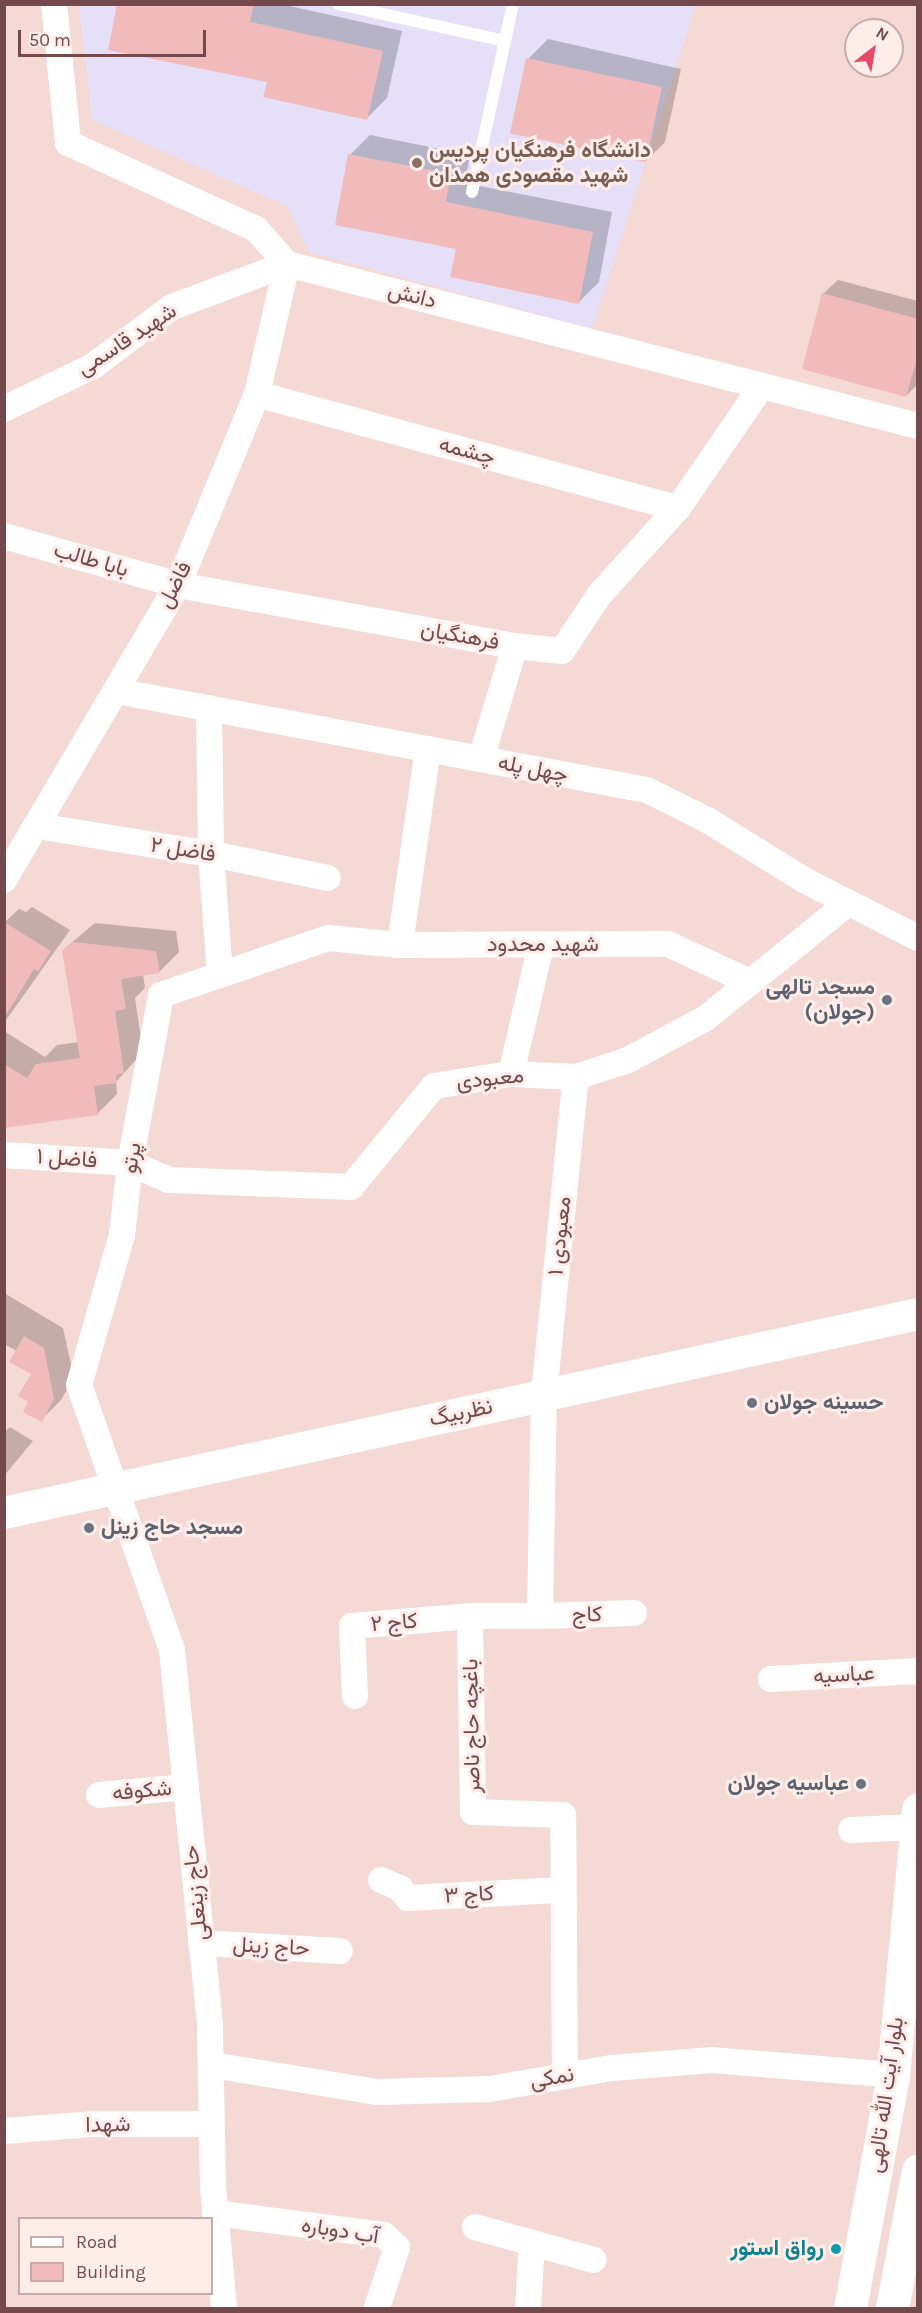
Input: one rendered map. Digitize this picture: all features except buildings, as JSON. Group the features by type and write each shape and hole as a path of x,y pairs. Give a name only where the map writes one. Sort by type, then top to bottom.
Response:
{"main road":[{"name":"بلوار آیت الله تالهی","path":"850,2308 893,2075 917,1818"},
{"name":"بلوار آیت الله تالهی","path":"892,2308 918,2169"}],"street":[{"path":"54,4 68,143 256,229 287,264"},
{"name":"دانش","path":"287,264 918,426"},
{"name":"فاضل","path":"4,880 12,854 37,826 178,585 257,394 287,264"},
{"name":"شهید قاسمی","path":"4,410 93,366 172,307 287,264"},
{"path":"678,508 762,386"},
{"name":"چشمه","path":"257,394 678,508"},
{"name":"فرهنگیان","path":"178,585 515,646 562,651 600,594 678,508"},
{"name":"بابا طالب","path":"4,536 178,585"},
{"path":"481,759 515,646"},
{"name":"چهل پله","path":"116,691 648,790 709,821 848,903 918,938"},
{"path":"209,708 211,854 220,975"},
{"path":"400,945 428,749"},
{"name":"فاضل ۲","path":"37,826 211,854 328,878"},
{"name":"معبودی","path":"130,1162 169,1180 351,1187 434,1086 511,1074 576,1077 628,1060 706,1018 848,903"},
{"name":"شهید محدود","path":"328,938 400,945 668,944 750,982"},
{"name":"پرتو","path":"115,1488 79,1385 122,1235 130,1162 161,995 328,938"},
{"path":"511,1074 541,945"},
{"name":"معبودی ۱","path":"544,1395 576,1077"},
{"name":"فاضل ۱","path":"4,1155 130,1162"},
{"name":"نظربیگ","path":"4,1513 918,1314"},
{"path":"470,1616 540,1616 544,1395"},
{"name":"حاج زینعلی","path":"115,1488 172,1650 212,2065 211,2124 215,2213 224,2308"},
{"name":"کاج","path":"540,1616 634,1613"},
{"name":"کاج ۲","path":"356,1696 352,1626 470,1616"},
{"name":"باغچه حاج ناصر","path":"470,1616 473,1812 563,1815 565,2076"},
{"name":"عباسیه","path":"771,1679 918,1671"},
{"name":"شکوفه","path":"99,1795 186,1787"},
{"path":"850,1830 917,1818"},
{"name":"کاج ۳","path":"381,1880 400,1888 408,1898 563,1890"},
{"name":"حاج زینل","path":"201,1943 340,1951"},
{"name":"نمکی","path":"212,2065 377,2092 490,2089 565,2076 712,2060 893,2075"},
{"name":"شهدا","path":"4,2131 92,2124 211,2124"},
{"name":"آب دوباره","path":"215,2213 384,2235 397,2247 377,2308"},
{"path":"475,2227 594,2260"},
{"path":"528,2308 532,2243"}],"lane":[{"path":"338,4 505,41"},
{"path":"472,192 513,4"}],"shaded area":[{"path":"5,5 917,5 917,2308 5,2308"},
{"name":"دانشگاه فرهنگیان پردیس شهید مقصودی همدان","path":"79,5 696,5 592,329 309,252 287,206 92,120"}],"place":[{"name":"دانشگاه فرهنگیان پردیس شهید مقصودی همدان","path":"417,163"},
{"name":"مسجد تالهی (جولان)","path":"887,1000"},
{"name":"حسینه جولان","path":"752,1403"},
{"name":"مسجد حاج زینل","path":"89,1528"},
{"name":"عباسیه جولان","path":"861,1784"},
{"name":"رواق استور","path":"836,2249"}]}
